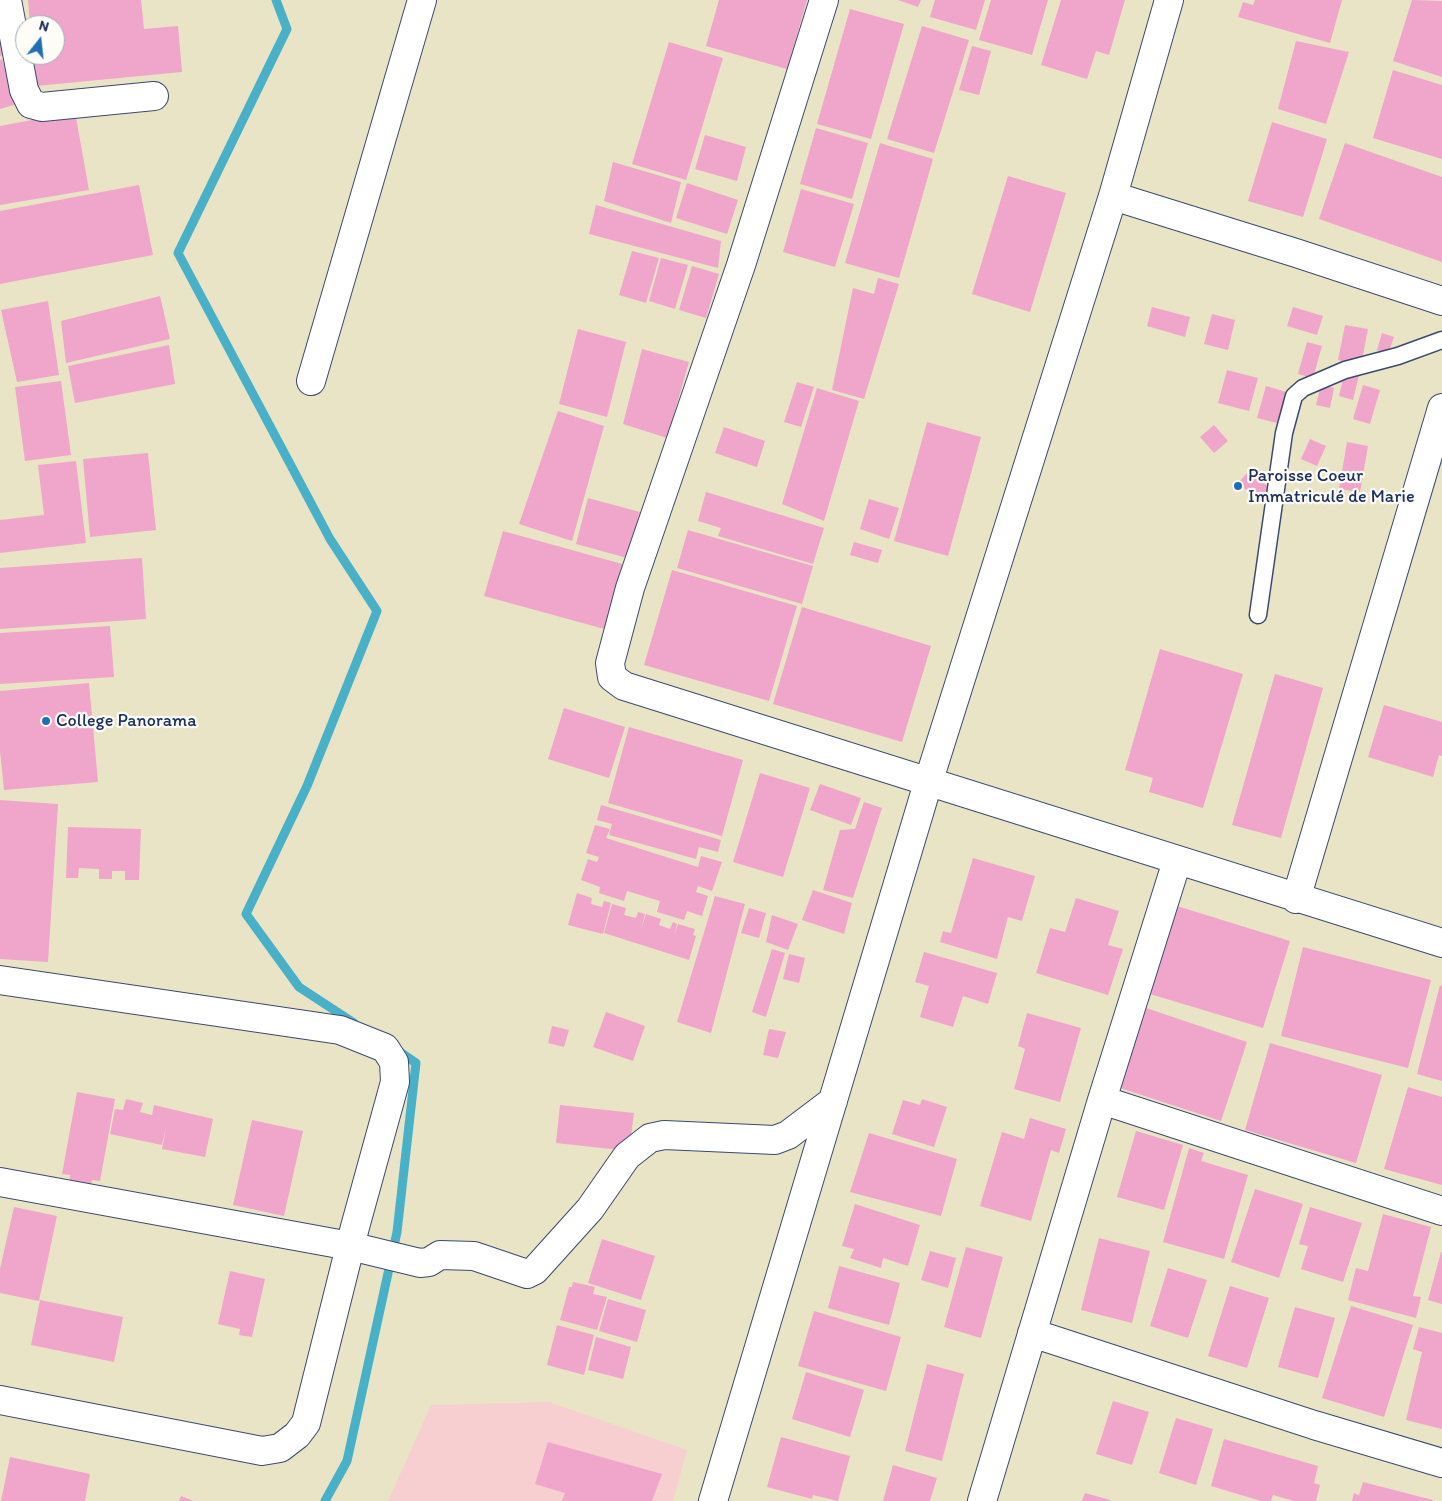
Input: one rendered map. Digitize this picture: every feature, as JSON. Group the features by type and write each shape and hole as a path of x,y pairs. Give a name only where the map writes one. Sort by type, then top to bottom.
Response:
{"street":[{"path":"7,0 24,90 32,104 42,107 154,96"},
{"path":"311,381 422,0"},
{"path":"824,0 740,265 630,588 610,663 612,677 624,686 1296,899 1442,942"},
{"path":"713,1501 928,783 1113,196 1169,0"},
{"path":"1113,196 1442,301"},
{"path":"1296,899 1442,408"},
{"path":"982,1501 1102,1100 1177,861"},
{"path":"0,980 340,1030 385,1048 394,1062 395,1082 350,1246 306,1423 297,1435 280,1448 262,1451 0,1400"},
{"path":"1102,1100 1442,1211"},
{"path":"0,1182 350,1246 420,1263 429,1262 440,1255 474,1256 527,1274 535,1270 590,1209 627,1156 650,1138 664,1135 775,1140 788,1135 833,1101"},
{"path":"1032,1333 1314,1425 1442,1463"}],"lane":[{"path":"1258,615 1284,433 1294,396 1303,388 1345,370 1398,356 1442,340"}],"shaded area":[{"path":"549,1402 687,1450 673,1501 388,1501 431,1405"}],"building":[{"path":"28,0 141,0 144,29 178,26 182,72 36,86 34,65 65,65 65,15 29,15"},
{"path":"719,0 807,0 787,69 706,46"},
{"path":"898,0 921,0 918,7"},
{"path":"935,0 985,0 976,30 930,17"},
{"path":"991,0 1048,0 1032,55 979,40"},
{"path":"1061,0 1125,0 1109,55 1096,51 1087,79 1041,65"},
{"path":"1255,0 1342,0 1330,43 1238,17 1243,2 1253,5"},
{"path":"1412,0 1442,1 1442,77 1393,61"},
{"path":"850,9 904,24 871,139 817,124"},
{"path":"922,26 969,40 934,153 887,139"},
{"path":"0,32 7,54 0,56"},
{"path":"1296,41 1349,52 1326,124 1278,109"},
{"path":"669,42 723,58 686,180 632,164"},
{"path":"972,46 991,51 979,95 959,90"},
{"path":"2,59 17,104 0,109 0,60"},
{"path":"1393,70 1442,85 1442,159 1373,138"},
{"path":"75,112 89,190 0,205 0,126"},
{"path":"1272,122 1327,139 1303,217 1248,201"},
{"path":"816,128 868,143 852,199 800,184"},
{"path":"705,135 746,147 737,181 695,169"},
{"path":"880,143 933,159 899,278 845,263"},
{"path":"1345,143 1442,177 1442,262 1319,219"},
{"path":"613,162 681,182 671,223 604,201"},
{"path":"1008,176 1066,193 1030,312 972,294"},
{"path":"687,183 738,200 727,234 676,218"},
{"path":"139,185 153,255 0,284 0,211"},
{"path":"801,189 854,204 835,267 783,252"},
{"path":"596,205 721,241 718,268 589,234"},
{"path":"632,251 659,258 646,303 619,295"},
{"path":"661,258 688,265 675,309 649,301"},
{"path":"692,266 719,274 706,318 679,310"},
{"path":"878,278 899,284 864,399 832,390 853,288 874,294"},
{"path":"160,296 170,339 66,363 61,321"},
{"path":"48,301 59,375 17,382 1,310"},
{"path":"1152,307 1190,317 1185,337 1147,326"},
{"path":"1293,307 1323,316 1317,335 1287,326"},
{"path":"1212,314 1235,320 1228,350 1204,344"},
{"path":"1345,325 1368,329 1361,365 1338,360"},
{"path":"578,329 626,342 607,417 559,404"},
{"path":"1382,333 1394,337 1388,354 1377,350"},
{"path":"1307,342 1322,346 1313,378 1298,374"},
{"path":"169,345 175,384 75,403 68,366"},
{"path":"642,349 689,362 667,438 623,424"},
{"path":"1227,370 1258,378 1249,411 1218,403"},
{"path":"1345,371 1359,375 1353,400 1339,396"},
{"path":"61,381 71,455 25,461 15,387"},
{"path":"797,382 814,387 801,427 784,422"},
{"path":"1321,385 1334,388 1330,408 1316,405"},
{"path":"1363,385 1380,390 1370,424 1353,419"},
{"path":"1266,386 1286,392 1277,423 1257,418"},
{"path":"817,388 859,401 824,521 782,504"},
{"path":"558,411 604,426 572,541 519,524"},
{"path":"927,422 981,437 948,556 894,541"},
{"path":"1214,425 1228,441 1214,453 1200,437"},
{"path":"724,427 765,441 757,467 715,453"},
{"path":"1310,439 1326,446 1317,466 1301,459"},
{"path":"1347,442 1368,446 1360,492 1339,489"},
{"path":"148,453 156,530 90,537 83,459"},
{"path":"76,461 86,543 0,553 0,520 44,515 38,465"},
{"path":"1249,471 1270,488 1259,500 1238,483"},
{"path":"706,492 824,528 813,564 718,536 721,528 698,521"},
{"path":"588,498 640,512 627,558 576,544"},
{"path":"869,499 899,508 889,539 860,529"},
{"path":"688,530 813,566 802,604 677,568"},
{"path":"503,531 626,565 608,630 484,596"},
{"path":"854,542 882,550 878,563 850,555"},
{"path":"142,558 146,619 0,629 0,568"},
{"path":"672,570 797,606 769,701 644,665"},
{"path":"802,607 931,646 902,742 773,704"},
{"path":"110,626 114,677 0,684 0,633"},
{"path":"1160,649 1243,674 1203,808 1149,792 1153,778 1125,770"},
{"path":"1275,674 1323,688 1281,838 1232,825"},
{"name":"College Panorama","path":"89,683 98,782 4,790 0,751 0,691"},
{"path":"1384,705 1442,722 1442,756 1439,755 1433,777 1368,757"},
{"path":"564,708 625,727 609,778 548,759"},
{"path":"629,727 743,760 722,836 608,803"},
{"path":"760,773 810,788 783,877 733,862"},
{"path":"820,784 861,798 851,825 810,810"},
{"path":"0,800 58,804 48,962 0,959"},
{"path":"864,802 882,808 853,898 823,890 840,830 855,829"},
{"path":"601,805 721,840 718,852 699,847 696,859 609,835 612,824 597,820"},
{"path":"595,825 610,829 606,838 698,867 701,856 722,862 712,891 698,886 696,892 708,896 702,916 687,911 684,920 657,912 660,901 627,891 624,901 599,893 600,887 581,880 588,859 597,862 599,857 586,853"},
{"path":"68,827 141,829 139,880 125,880 125,871 112,871 112,879 99,879 99,869 79,868 78,878 66,878"},
{"path":"973,858 1035,876 1022,921 1008,917 997,959 940,942 943,931 951,933"},
{"path":"813,890 852,903 844,934 802,920"},
{"path":"577,893 592,898 591,904 602,907 604,901 611,903 603,934 568,925"},
{"path":"715,896 745,904 711,1033 677,1022"},
{"path":"1076,898 1119,911 1108,945 1123,949 1108,995 1036,973 1050,928 1065,932"},
{"path":"612,904 626,908 624,915 636,918 638,912 645,914 641,930 646,914 661,919 659,925 670,929 673,922 677,924 674,935 678,924 695,929 693,935 696,936 689,960 604,933"},
{"path":"1177,906 1290,941 1263,1028 1150,994"},
{"path":"749,908 766,913 759,938 741,933"},
{"path":"772,915 798,924 788,950 766,942"},
{"path":"1303,947 1431,980 1408,1068 1281,1036"},
{"path":"772,949 785,953 766,1017 752,1012"},
{"path":"924,952 997,973 988,1004 963,996 953,1027 920,1017 929,986 915,982"},
{"path":"789,954 805,958 799,983 783,979"},
{"path":"1440,985 1442,986 1442,1081 1417,1074"},
{"path":"1146,1008 1247,1042 1221,1121 1120,1088"},
{"path":"606,1012 645,1026 633,1061 593,1047"},
{"path":"1027,1013 1081,1028 1060,1102 1014,1089 1025,1049 1018,1046"},
{"path":"552,1026 569,1030 564,1047 548,1043"},
{"path":"769,1029 786,1032 778,1058 763,1055"},
{"path":"1270,1043 1382,1075 1356,1163 1245,1130"},
{"path":"1408,1087 1442,1097 1442,1185 1384,1169"},
{"path":"77,1092 115,1099 100,1181 92,1180 90,1188 69,1185 70,1175 62,1174"},
{"path":"126,1099 143,1103 140,1112 152,1115 154,1105 213,1119 205,1157 162,1149 167,1124 162,1145 110,1134 115,1109 123,1110"},
{"path":"922,1099 947,1107 934,1147 892,1134 903,1100 920,1105"},
{"path":"560,1105 634,1113 629,1151 556,1143"},
{"path":"1030,1118 1066,1129 1059,1153 1051,1150 1031,1221 980,1206 1002,1132 1024,1139"},
{"path":"252,1120 303,1131 284,1216 233,1205"},
{"path":"1136,1131 1183,1145 1164,1210 1117,1197"},
{"path":"869,1133 957,1159 941,1216 850,1192"},
{"path":"1189,1148 1204,1153 1201,1161 1248,1175 1224,1259 1163,1242"},
{"path":"1255,1189 1303,1204 1279,1278 1231,1262"},
{"path":"855,1204 920,1225 908,1266 883,1258 881,1268 850,1258 854,1249 842,1246"},
{"path":"14,1207 57,1216 39,1301 0,1293 0,1269"},
{"path":"1310,1207 1362,1223 1343,1282 1301,1269 1308,1246 1299,1244"},
{"path":"1383,1214 1431,1227 1413,1296 1421,1297 1416,1318 1348,1300 1356,1268 1368,1271"},
{"path":"1099,1238 1150,1251 1132,1323 1081,1310"},
{"path":"602,1239 655,1256 641,1300 588,1283"},
{"path":"966,1247 1003,1257 981,1338 944,1327"},
{"path":"930,1251 956,1258 948,1288 921,1280"},
{"path":"1442,1252 1442,1304 1428,1300"},
{"path":"839,1266 900,1283 889,1325 828,1308"},
{"path":"1168,1268 1207,1280 1188,1338 1150,1326"},
{"path":"230,1271 265,1279 252,1337 239,1335 240,1329 218,1324"},
{"path":"573,1282 595,1287 593,1294 607,1297 597,1330 560,1320 569,1287 572,1287"},
{"path":"1230,1286 1269,1298 1247,1368 1208,1356"},
{"path":"608,1299 646,1310 637,1342 599,1331"},
{"path":"40,1300 123,1317 114,1362 31,1345"},
{"path":"1351,1306 1413,1325 1384,1417 1322,1398"},
{"path":"1295,1307 1335,1318 1318,1378 1278,1367"},
{"path":"814,1311 901,1337 886,1391 798,1366"},
{"path":"557,1325 594,1335 584,1375 547,1365"},
{"path":"1419,1327 1442,1333 1442,1429 1406,1420 1422,1352 1413,1349"},
{"path":"596,1337 631,1347 623,1379 588,1370"},
{"path":"927,1364 964,1374 942,1461 905,1451"},
{"path":"806,1372 864,1390 850,1437 792,1419"},
{"path":"1113,1401 1149,1412 1132,1465 1096,1454"},
{"path":"1176,1418 1213,1429 1196,1485 1159,1473"},
{"path":"781,1437 850,1456 838,1501 813,1495 812,1499 767,1487"},
{"path":"1224,1439 1318,1466 1314,1483 1320,1485 1316,1501 1294,1501 1273,1495 1271,1501 1261,1501 1211,1486"},
{"path":"548,1442 662,1474 652,1501 562,1501 565,1493 535,1484"},
{"path":"10,1457 90,1474 85,1501 1,1501"},
{"path":"893,1465 937,1478 930,1501 883,1501"},
{"path":"1363,1482 1433,1501 1352,1501 1354,1493 1359,1495"},
{"path":"1085,1493 1110,1500 1110,1501 1082,1501"},
{"path":"181,1496 194,1501 179,1501"}],"waterway":[{"path":"276,0 287,29 178,253 330,539 377,611 307,786 246,914 299,987 354,1023"},
{"path":"325,1501 347,1461 397,1232 416,1063 397,1050"}],"place":[{"name":"Paroisse Coeur Immatriculé de Marie","path":"1238,486"},
{"name":"College Panorama","path":"46,721"}]}
